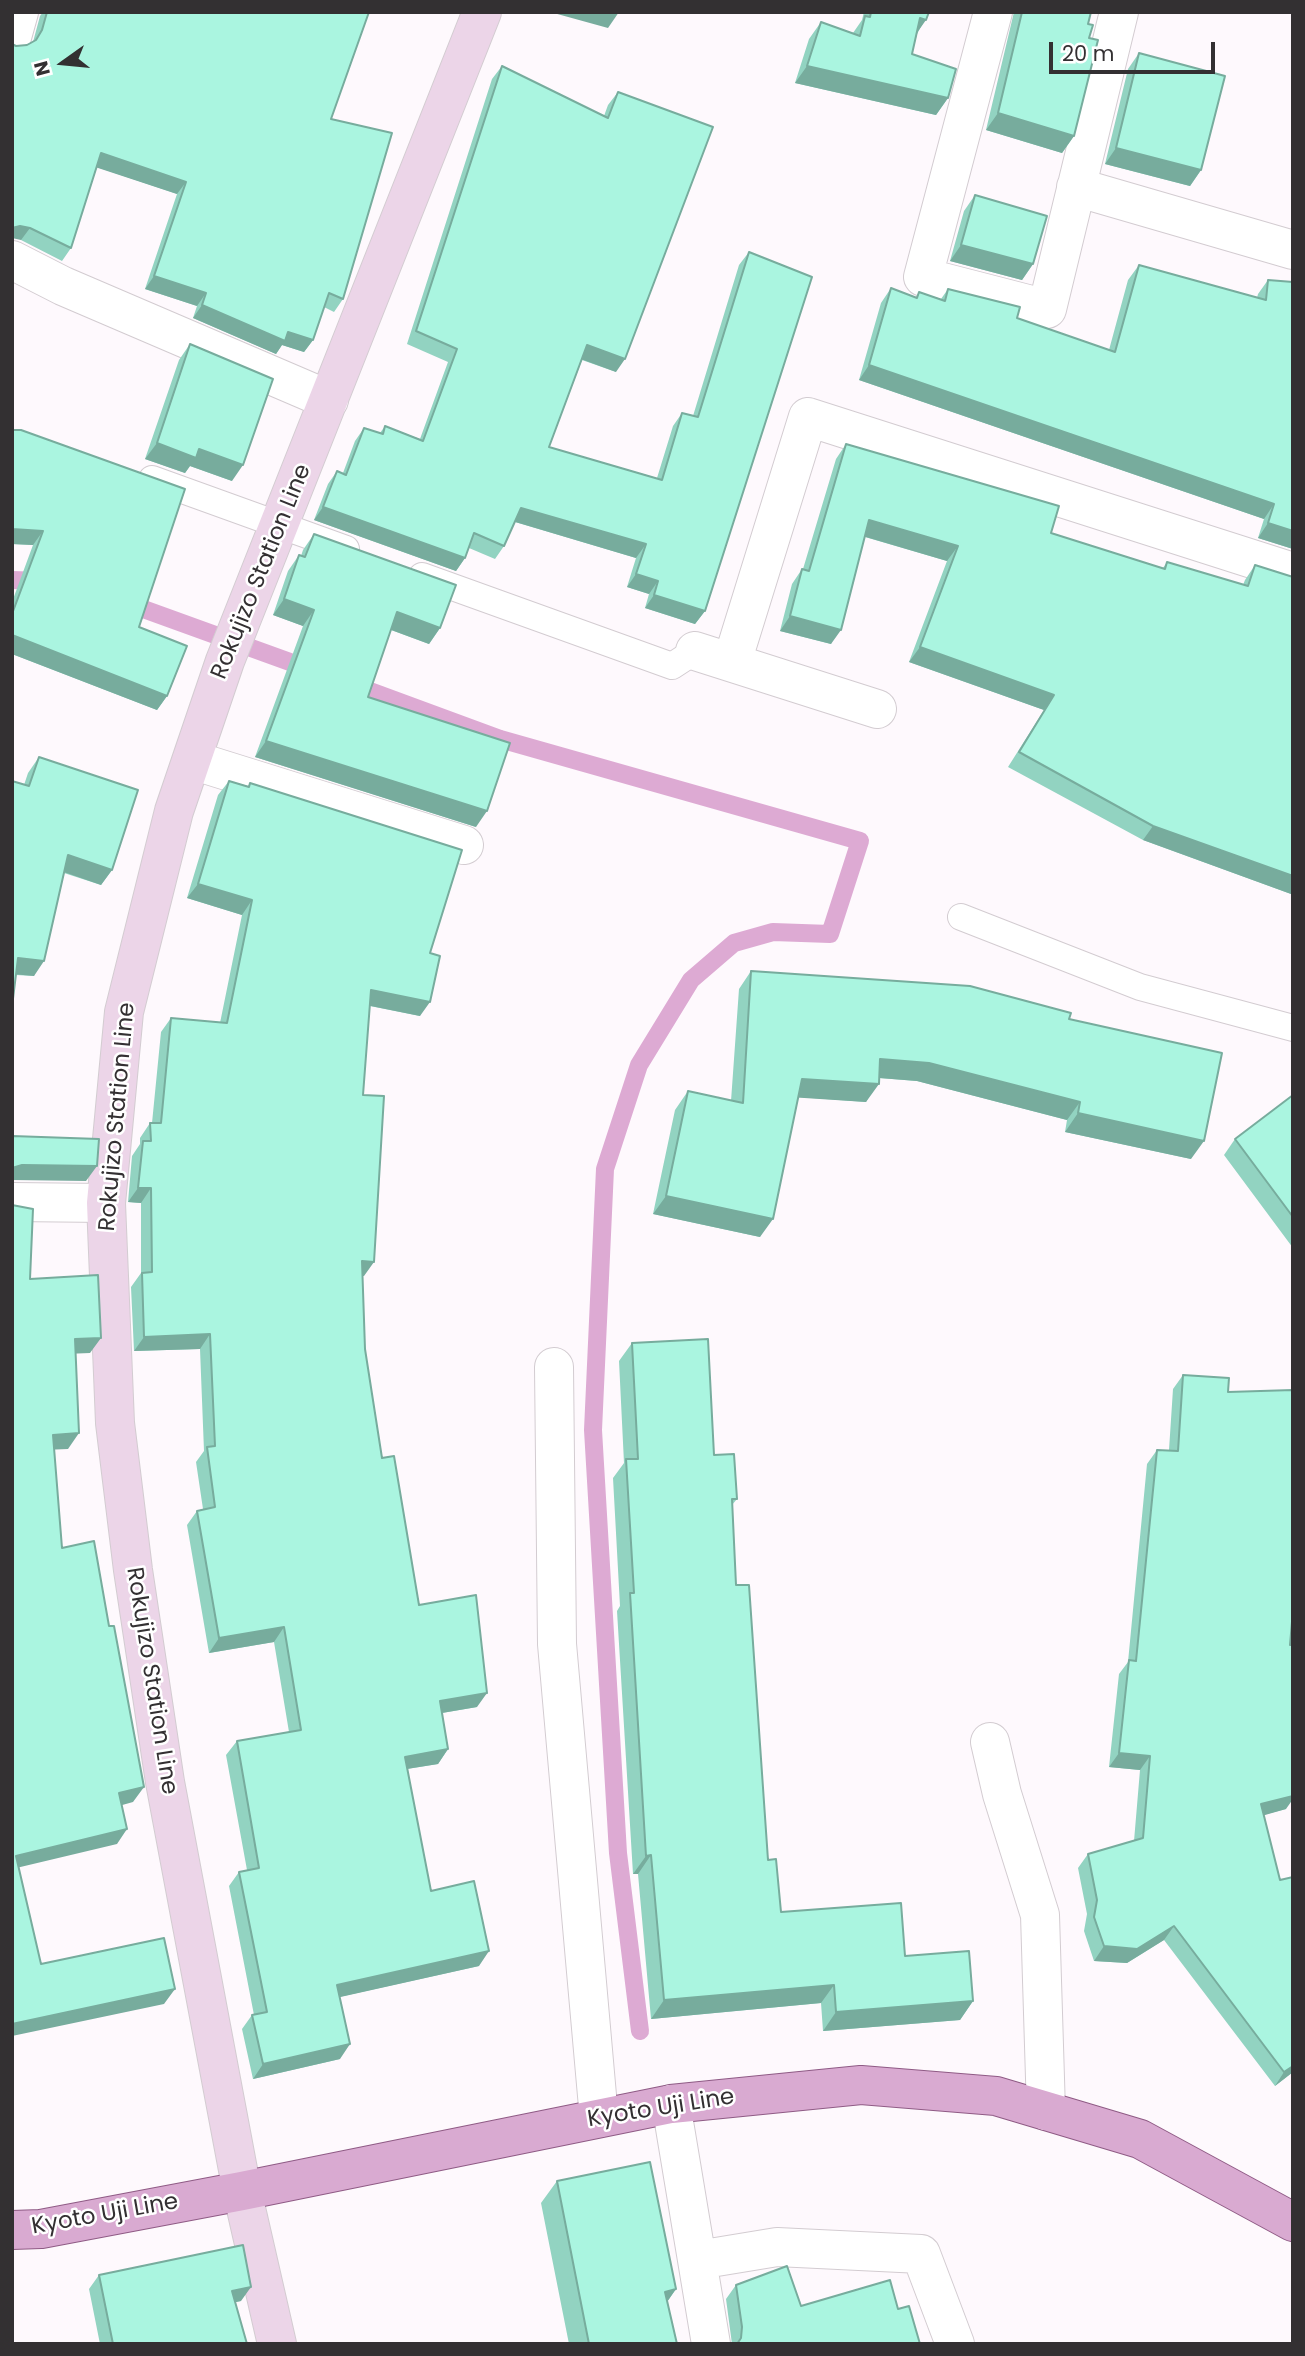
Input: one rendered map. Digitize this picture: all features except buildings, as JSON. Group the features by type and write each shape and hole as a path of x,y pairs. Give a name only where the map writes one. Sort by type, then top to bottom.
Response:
{"main road":[{"name":"Rokujizo Station Line","path":"277,2344 242,2191 165,1782 133,1570 115,1423 106,1203 124,1012 174,811 231,646 281,526 482,12"},
{"name":"Kyoto Uji Line","path":"12,2230 41,2229 242,2191 671,2104 860,2085 996,2096 1140,2139 1293,2222"}],"street":[{"path":"12,37 19,12"},
{"path":"993,12 923,277 1047,309 1119,12"},
{"path":"1076,187 1293,250"},
{"path":"12,260 63,286 329,400"},
{"path":"732,662 808,417 1293,572"},
{"path":"695,651 877,709"},
{"path":"192,760 464,845"},
{"path":"12,1202 106,1203"},
{"path":"554,1367 557,1644 599,2118"},
{"path":"990,1742 1002,1794 1040,1915 1046,2111"},
{"path":"671,2104 711,2344"},
{"path":"698,2260 777,2247 921,2255 955,2344"}],"lane":[{"path":"127,470 370,558"},
{"path":"396,567 672,666 695,651"},
{"path":"961,917 1140,987 1293,1028"}],"waterway":[{"path":"12,580 44,581"},
{"path":"124,602 312,670"},
{"path":"348,683 500,739 860,841 830,934 773,932 734,943 691,980 639,1065 605,1169 593,1430 618,1853 640,2031"}]}
